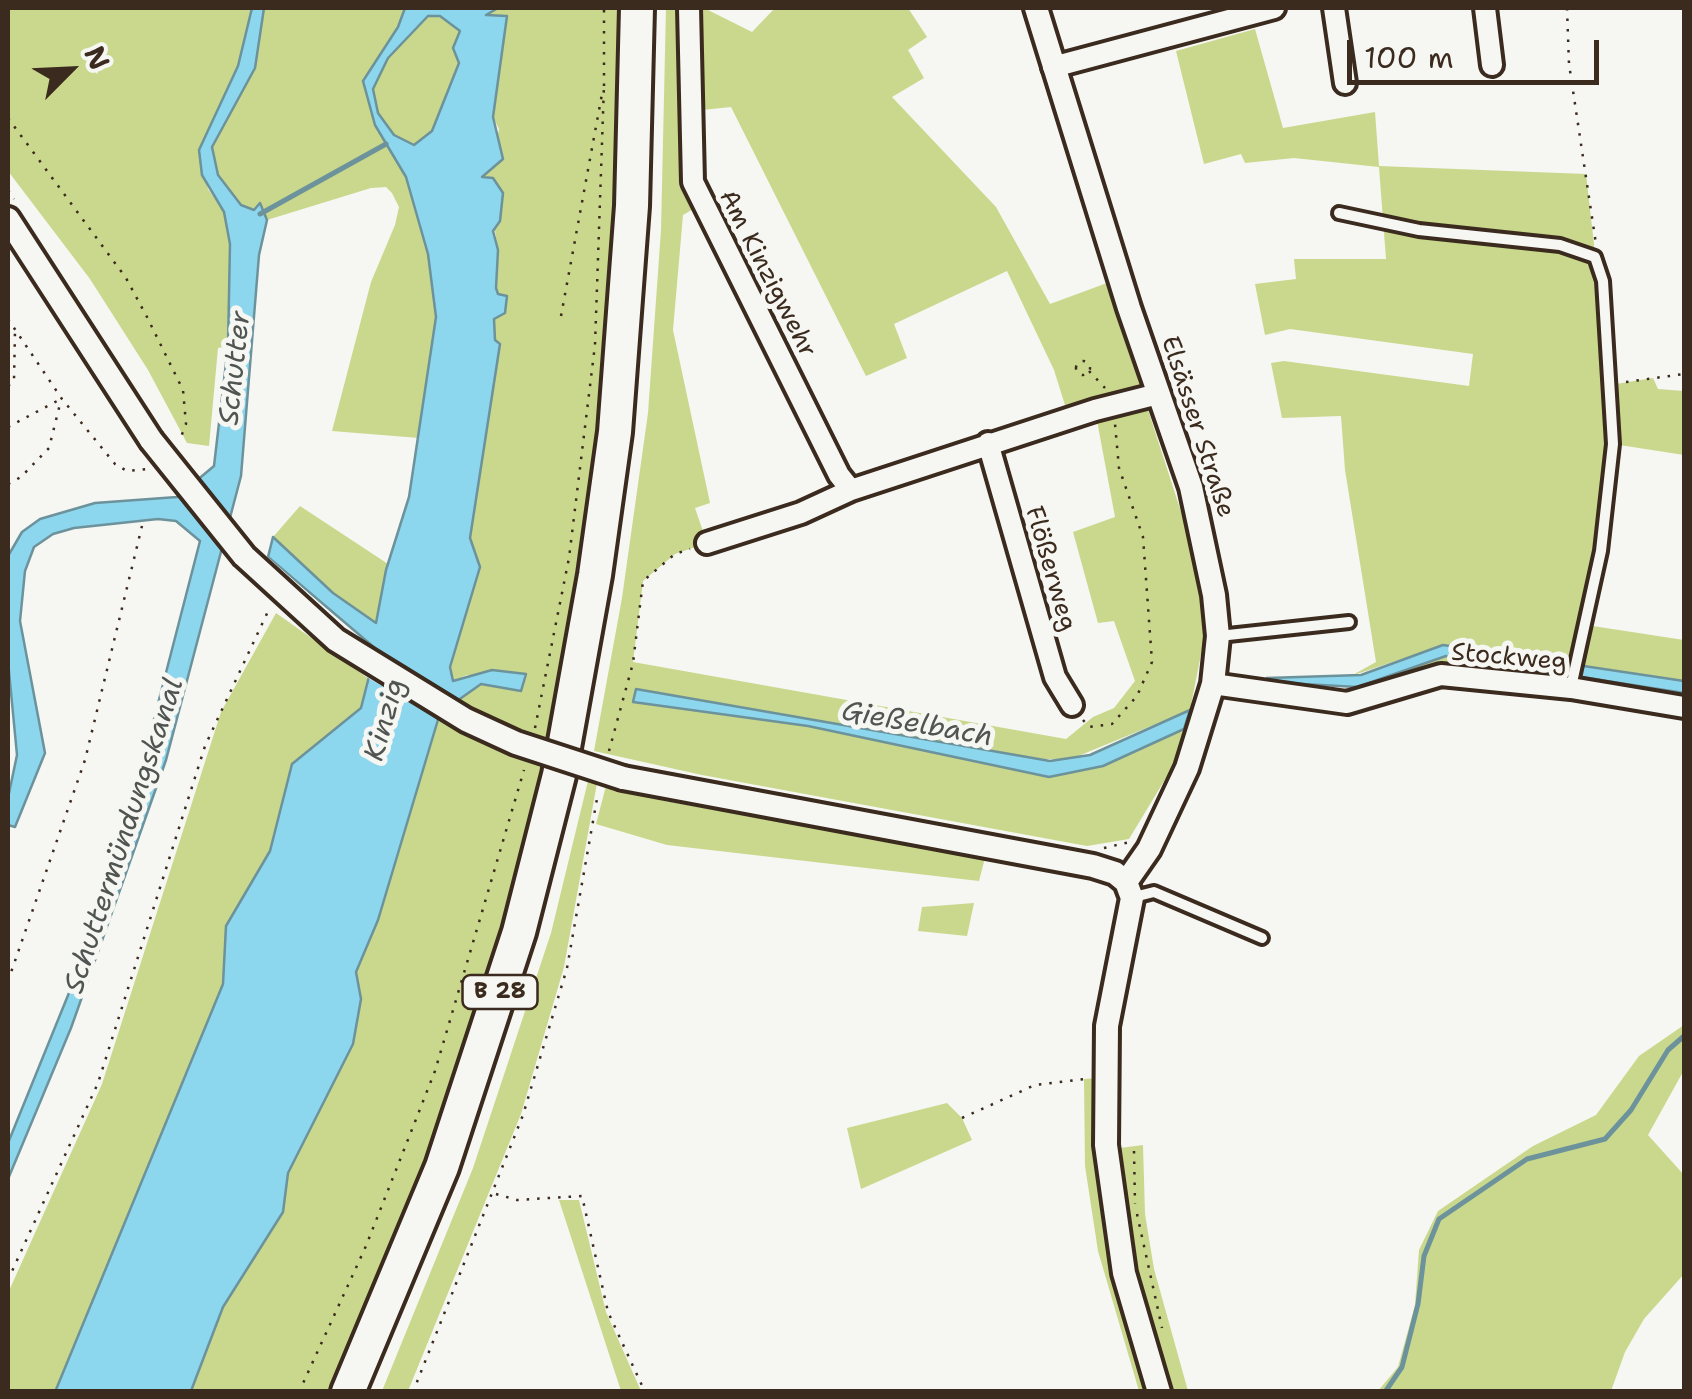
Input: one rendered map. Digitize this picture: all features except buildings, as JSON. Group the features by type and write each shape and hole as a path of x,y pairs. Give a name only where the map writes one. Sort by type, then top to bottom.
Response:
{"highway":[{"name":"B 28","path":"348,1392 448,1150 519,932 559,775 596,575 615,432 632,206 637,8"},
{"name":"B 28","path":"368,1392 464,1152 538,931 581,756 617,575 638,398 651,204 654,8"}],"street":[{"name":"Am Kinzigwehr","path":"689,8 693,182 850,490"},
{"name":"Elsässer Straße","path":"1036,8 1201,524 1218,636 1213,684 1187,768 1129,890 1107,1026 1106,1146 1124,1274 1159,1392"},
{"path":"1052,67 1274,8"},
{"path":"1334,8 1345,83"},
{"path":"1486,8 1492,65"},
{"path":"8,219 150,440 244,556 336,640 466,720 530,748 624,778 1093,866 1115,873 1129,890"},
{"path":"706,543 801,513 850,490 988,443 1158,394"},
{"name":"Flößerweg","path":"988,443 1055,677 1072,704"},
{"name":"Stockweg","path":"1213,684 1347,703 1441,675 1572,683 1684,708"}],"lane":[{"path":"1339,214 1418,230 1560,245 1595,257 1603,281 1613,444 1608,501 1572,683"},
{"path":"1218,636 1349,622"},
{"path":"1129,890 1154,892 1262,938"}],"path":[{"path":"561,316 604,85 604,8"},
{"path":"1567,8 1569,64 1595,257"},
{"path":"8,118 126,278 176,370 186,409 186,424 177,446"},
{"path":"8,319 62,399 115,464 126,471 153,468"},
{"path":"8,386 14,382 15,330"},
{"path":"1072,704 1089,727 1112,724 1137,696 1152,662 1144,537 1120,468 1113,406 1101,380 1090,371"},
{"path":"1610,385 1684,374"},
{"path":"8,427 62,399"},
{"path":"8,484 21,477 50,448 62,399"},
{"path":"8,980 84,760 142,526"},
{"path":"606,760 633,663 643,581 675,554 706,543"},
{"path":"8,1280 98,1083 205,746 273,602"},
{"path":"413,1392 494,1193 566,968 599,791"},
{"path":"962,1118 1035,1085 1107,1077"},
{"path":"1134,1151 1135,1205"},
{"path":"1124,1179 1135,1205 1164,1334"},
{"path":"494,1193 518,1200 582,1196 608,1312 645,1392"}],"green space":[{"path":"8,8 252,8 238,66 199,150 208,189 224,212 230,244 228,346 218,348 209,446 187,443 148,370 90,279 8,171"},
{"path":"264,8 405,8 398,27 363,81 375,125 406,176 428,254 436,317 419,438 332,431 371,282 395,225 399,207 392,193 386,187 371,188 267,220 259,204 254,210 241,206 218,175 212,147 230,112"},
{"path":"498,8 626,8 605,436 548,772 508,930 433,1159 336,1391 191,1392 224,1305 283,1212 288,1173 353,1044 361,999 356,972 378,920 440,713 481,684 520,691 524,681 467,675 452,681 450,667 480,567 470,539 500,344 495,340 494,319 507,296 498,294 496,288 498,250 487,180 482,177 492,165 499,129 493,117 507,17 485,15"},
{"path":"666,8 704,8 752,32 775,8 908,8 927,37 908,50 924,78 892,97 996,207 1050,304 1107,283 1194,552 1205,634 1190,710 1071,759 1031,759 637,689 633,701 808,726 1049,777 1103,766 1184,729 1178,758 1129,839 1087,846 702,775 594,751 622,598 648,413 661,230","holes":["731,107 866,376 907,358 894,324 1007,271 1054,370 1069,418 1095,410 1115,517 1073,532 1098,623 1114,621 1135,681 1114,708 1093,717 1066,739 633,662 643,581 675,554 707,543 695,508 710,503 673,330 683,215 702,204 692,111"]},
{"path":"428,16 440,16 460,31 453,48 459,63 432,131 414,146 394,135 378,113 373,89 388,58"},
{"path":"1255,29 1283,128 1375,112 1379,166 1586,174 1610,385 1653,378 1658,389 1684,391 1684,455 1613,444 1586,625 1684,640 1684,681 1443,645 1351,676 1376,662 1345,470 1341,416 1282,418 1271,363 1284,361 1469,386 1473,354 1290,329 1265,335 1255,284 1296,279 1294,259 1386,259 1379,167 1294,158 1245,163 1241,154 1204,164 1176,51"},
{"path":"300,506 388,564 376,624 333,593 273,537"},
{"path":"276,613 368,678 361,708 292,764 270,851 226,926 223,984 55,1391 8,1391 8,1293 102,1084 221,712"},
{"path":"1446,656 1684,693 1684,702 1484,668 1438,666 1351,694 1351,687"},
{"path":"588,781 597,783 564,967 521,1114 408,1391 382,1391 473,1168 551,933"},
{"path":"606,786 665,801 985,858 979,881 667,845 596,824"},
{"path":"974,903 967,936 918,931 922,907"},
{"path":"1684,1025 1684,1070 1648,1135 1684,1175 1684,1274 1644,1319 1625,1352 1611,1391 1378,1391 1398,1367 1415,1305 1419,1250 1438,1211 1533,1146 1596,1115 1639,1056"},
{"path":"1098,1078 1102,1213 1147,1391 1139,1391 1098,1251 1085,1166 1084,1079"},
{"path":"947,1103 962,1118 972,1140 861,1189 847,1128"},
{"path":"1143,1145 1145,1214 1154,1269 1188,1391 1167,1391 1140,1297 1119,1184 1120,1148"},
{"path":"559,1200 579,1200 606,1312 641,1391 621,1391"}],"water":[{"path":"252,8 264,8 255,68 212,147 218,175 241,205 254,210 260,203 267,220 259,255 241,476 166,760 71,1028 8,1179 8,1143 86,951 122,843 200,541 176,521 158,519 74,528 53,534 34,547 25,571 20,621 45,753 15,827 8,825 8,798 17,755 8,661 8,556 22,532 40,519 95,503 177,497 214,466 228,346 230,244 224,212 202,175 199,150 238,66"},
{"name":"Kinzig","path":"405,8 498,8 486,15 507,16 493,117 503,159 482,177 493,178 503,193 500,221 493,231 498,250 496,288 498,294 507,296 505,313 494,319 495,340 500,344 470,538 480,567 450,667 453,681 492,670 526,674 521,691 481,684 440,713 378,920 356,972 361,999 353,1044 288,1173 283,1212 223,1307 191,1391 55,1392 223,984 226,926 270,851 292,764 361,708 376,649 268,557 273,537 333,593 376,623 386,570 409,497 436,317 428,254 406,177 375,125 363,81 398,27","holes":["428,16 440,16 460,31 453,48 459,63 432,131 414,145 394,135 378,113 373,89 388,58"]},
{"path":"1443,645 1684,681 1684,693 1446,656 1357,687 1267,682 1267,678 1361,675"},
{"path":"636,689 1050,761 1090,755 1190,710 1184,729 1103,766 1049,777 808,726 633,702"}],"pier":[{"path":"263,553 359,638 461,701 443,722 363,675 370,651 264,560"}],"waterway":[{"path":"260,214 386,144"},
{"path":"1385,1392 1402,1367 1418,1304 1424,1256 1439,1219 1527,1159 1605,1139 1631,1110 1668,1050 1684,1036"}],"water label":[{"name":"Schutter","path":"236,368"},
{"name":"Gießelbach","path":"917,725"},
{"name":"Schuttermündungskanal","path":"125,836"}]}
